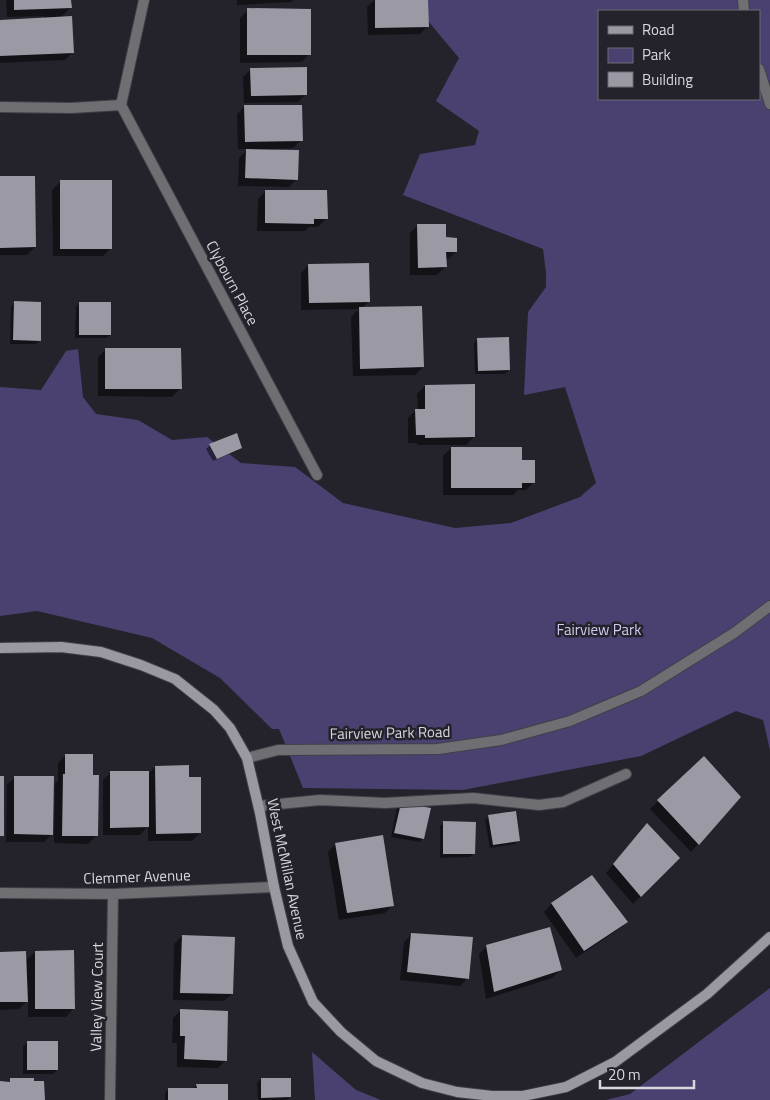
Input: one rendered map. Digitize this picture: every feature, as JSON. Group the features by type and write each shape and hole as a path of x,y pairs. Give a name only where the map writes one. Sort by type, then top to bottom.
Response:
{"main road":[{"name":"West McMillan Avenue","path":"0,648 61,647 101,652 175,679 214,710 230,728 247,758 288,946 313,1002 341,1032 376,1061 422,1083 457,1092 492,1096 523,1096 566,1088 615,1062 707,994 770,937"}],"street":[{"path":"0,107 71,108 122,105 144,0"},
{"path":"760,72 770,104"},
{"name":"Clybourn Place","path":"122,105 317,475"},
{"name":"Fairview Park Road","path":"247,758 278,750 438,749 501,740 570,722 641,691 734,633 770,606"},
{"path":"259,806 320,800 385,803 473,798 539,805 563,802 626,774"},
{"name":"Clemmer Avenue","path":"0,893 113,894 274,887"},
{"name":"Valley View Court","path":"110,1100 113,894"}],"green space":[{"name":"Fairview Park","path":"428,0 770,0 770,750 763,720 736,711 641,756 463,790 303,788 279,729 272,729 220,678 152,638 37,611 0,616 0,387 41,390 66,351 78,349 83,397 96,414 138,420 172,440 207,437 241,463 295,467 343,503 455,528 511,523 580,497 596,483 565,387 524,395 528,312 546,287 543,249 403,195 420,154 475,145 479,131 436,101 459,58 423,15"},
{"path":"770,988 770,1100 606,1100 630,1094"},
{"path":"312,1052 356,1090 381,1100 315,1100"}],"building":[{"path":"14,0 71,0 72,8 14,10"},
{"path":"375,0 428,0 429,27 375,28"},
{"path":"247,8 311,9 311,55 247,55"},
{"path":"72,16 74,53 0,56 0,20"},
{"path":"307,67 307,95 251,96 250,68"},
{"path":"244,105 302,105 303,141 245,142"},
{"path":"246,149 299,150 298,180 245,178"},
{"path":"0,176 35,176 36,247 0,248"},
{"path":"60,180 112,180 112,249 60,249"},
{"path":"265,190 327,190 328,219 314,219 314,224 265,223"},
{"path":"417,224 446,224 446,237 457,238 457,252 446,252 447,267 418,268"},
{"path":"369,263 370,302 309,303 308,264"},
{"path":"14,301 41,302 41,341 13,340"},
{"path":"79,302 111,302 111,335 79,335"},
{"path":"422,306 424,367 360,369 359,307"},
{"path":"509,337 510,370 478,371 477,338"},
{"path":"105,348 181,348 182,389 105,389"},
{"path":"475,384 475,437 425,438 425,435 416,435 415,409 425,409 425,385"},
{"path":"237,433 242,448 217,459 209,444"},
{"path":"451,447 522,447 522,460 535,460 535,483 522,483 522,488 451,488"},
{"path":"65,754 93,754 93,775 99,775 98,836 62,836"},
{"path":"704,756 741,797 699,845 657,800"},
{"path":"189,765 189,777 201,777 201,833 156,834 155,766"},
{"path":"110,771 149,771 149,827 110,828"},
{"path":"0,776 4,776 4,836 0,836"},
{"path":"14,776 54,776 53,835 14,834"},
{"path":"401,803 431,808 424,839 394,833"},
{"path":"516,811 520,841 493,845 488,815"},
{"path":"443,821 476,822 475,854 443,854"},
{"path":"647,823 680,858 641,897 613,864"},
{"path":"383,835 394,906 347,913 335,843"},
{"path":"592,875 628,922 584,951 551,903"},
{"path":"550,927 562,970 494,992 486,945"},
{"path":"411,933 473,937 469,979 407,972"},
{"path":"182,935 235,937 233,994 180,993"},
{"path":"74,950 75,1009 35,1009 35,951"},
{"path":"26,951 28,1002 0,1002 0,952"},
{"path":"180,1009 228,1011 227,1061 184,1059 185,1036 180,1036"},
{"path":"27,1041 58,1041 58,1070 27,1070"},
{"path":"10,1078 34,1078 34,1081 44,1081 45,1100 0,1100 0,1081 10,1082"},
{"path":"261,1078 291,1078 291,1097 261,1098"},
{"path":"196,1084 228,1084 228,1100 168,1100 168,1088 197,1088"}]}
